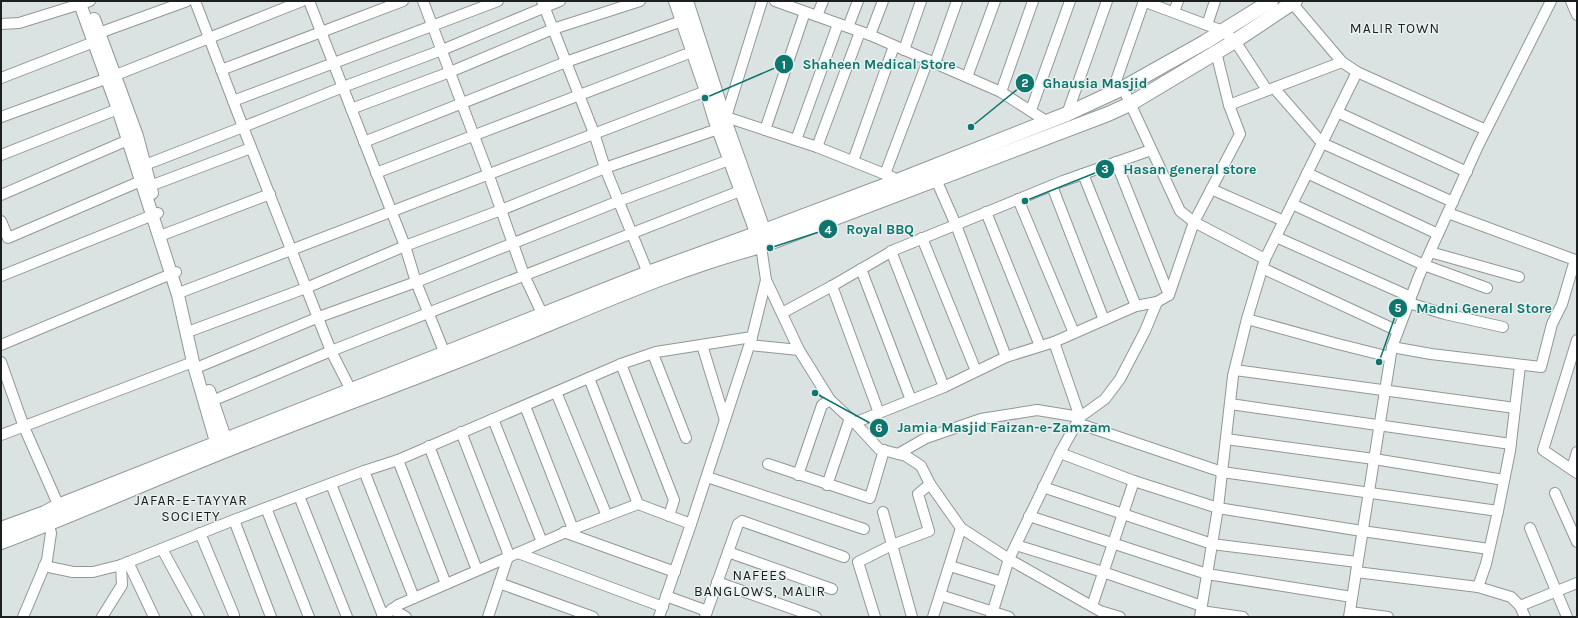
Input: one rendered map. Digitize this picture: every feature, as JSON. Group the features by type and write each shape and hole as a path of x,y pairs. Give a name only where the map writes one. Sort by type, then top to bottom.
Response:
{"main road":[{"path":"545,319 719,257 763,238 891,177 931,166 1067,114 1117,91 1223,31 1271,1"},
{"path":"1,542 46,518 222,446 447,359 545,319 648,273 763,238 937,180 1108,114 1130,104 1235,41 1294,2"},
{"path":"1,528 46,518"}],"street":[{"path":"1,78 187,1"},
{"path":"195,1 242,128 270,194 306,288 331,350 353,395"},
{"path":"1,117 111,76 302,1"},
{"path":"309,1 405,246 416,282 447,359"},
{"path":"221,70 403,1"},
{"path":"423,1 462,103 524,275 545,319"},
{"path":"233,101 433,27 498,1"},
{"path":"145,165 343,87 442,50 543,4 560,1"},
{"path":"351,109 450,72 553,30 640,1"},
{"path":"675,1 740,191 763,238"},
{"path":"659,617 692,524 751,341 766,280 763,238 687,1"},
{"path":"725,117 762,1"},
{"path":"817,16 822,1"},
{"path":"848,27 858,1"},
{"path":"870,36 883,1"},
{"path":"904,50 921,1"},
{"path":"725,117 817,147 891,177 931,62 957,1"},
{"path":"967,77 995,1"},
{"path":"1001,92 1033,1"},
{"path":"1031,110 1070,1"},
{"path":"1067,114 1107,1"},
{"path":"1398,331 1264,264 1194,222 1180,211 1130,104 1117,91 1144,1 1223,31 1235,41 1270,89 1322,143 1453,202"},
{"path":"1174,12 1178,1"},
{"path":"1207,25 1216,1"},
{"path":"1388,617 1350,615 1392,347 1424,265 1466,172 1551,1"},
{"path":"1571,1 1577,15"},
{"path":"1,24 19,23 85,2 111,76 137,136 145,165 146,184"},
{"path":"781,2 870,36 1001,92 1046,121"},
{"path":"1294,2 1342,62 1357,72 1486,130"},
{"path":"543,4 594,133 605,168 619,201 630,233 648,273"},
{"path":"765,130 805,12"},
{"path":"364,142 566,62 682,21"},
{"path":"796,140 838,24"},
{"path":"817,147 860,32"},
{"path":"853,161 894,46"},
{"path":"376,173 692,52"},
{"path":"852,421 879,413 944,387 1006,357 1054,342 1136,306 1157,302 1168,295 1194,222 1240,134 1229,105 1216,52"},
{"path":"1229,105 1342,62"},
{"path":"1201,612 1218,508 1235,370 1247,318 1264,264 1276,237 1357,72"},
{"path":"111,76 118,109 128,140 146,184 174,273 184,291 193,330 197,364"},
{"path":"184,291 706,91"},
{"path":"1,155 118,109"},
{"path":"1337,112 1466,172"},
{"path":"193,330 306,288 405,246 501,210 605,168 718,129"},
{"path":"1,195 128,140"},
{"path":"1,221 8,238 146,184 251,148"},
{"path":"782,313 832,286 891,251 1018,199 1151,150"},
{"path":"1,435 416,282 619,201 729,160"},
{"path":"1116,162 1168,295"},
{"path":"931,166 956,224 1006,357"},
{"path":"1307,173 1438,234"},
{"path":"1083,174 1136,306"},
{"path":"1052,186 1104,320"},
{"path":"1211,189 1284,221"},
{"path":"212,401 331,350 740,191"},
{"path":"165,234 270,194"},
{"path":"1018,199 1074,333"},
{"path":"1292,204 1424,265 1487,288"},
{"path":"986,212 1040,346"},
{"path":"1392,347 1520,366 1541,367 1552,324 1562,304 1575,260 1448,213"},
{"path":"155,214 165,234 183,313 222,446"},
{"path":"1,276 155,214"},
{"path":"1276,237 1410,300 1445,314 1503,327"},
{"path":"922,238 976,371"},
{"path":"891,251 944,387"},
{"path":"1430,252 1519,277"},
{"path":"861,269 911,400"},
{"path":"1,345 174,273"},
{"path":"766,280 799,350 830,400 879,449 906,456 921,466 930,484 961,528 1009,559 1097,611 1120,617"},
{"path":"832,286 879,413"},
{"path":"992,614 1009,559 1060,453 1078,420 1105,399 1120,379 1145,331 1157,302"},
{"path":"1247,318 1334,343 1390,357"},
{"path":"1577,340 1573,367 1543,450 1574,471 1577,452"},
{"path":"44,566 73,572 93,572 124,564 234,520 364,471 398,460 621,364 653,354 702,345 751,341 799,350"},
{"path":"1054,342 1078,420"},
{"path":"702,345 725,420"},
{"path":"653,354 686,438"},
{"path":"1,362 24,427 61,512"},
{"path":"621,364 674,500 669,516"},
{"path":"1478,587 1498,511 1511,444 1520,366"},
{"path":"1235,370 1515,408"},
{"path":"589,378 638,504"},
{"path":"205,390 212,401 222,446"},
{"path":"556,392 607,516"},
{"path":"798,474 822,406 830,400"},
{"path":"1230,404 1511,444"},
{"path":"525,406 569,531 675,572"},
{"path":"898,454 926,438 981,419 1037,410 1078,420 1222,472 1368,494 1498,511"},
{"path":"493,419 542,542"},
{"path":"827,485 852,421"},
{"path":"461,432 507,550 508,557 490,616"},
{"path":"1226,439 1374,459 1504,480"},
{"path":"429,446 477,570"},
{"path":"768,464 827,485 870,498 884,450"},
{"path":"1060,453 1134,481 1218,508 1362,531 1489,549"},
{"path":"398,460 446,584"},
{"path":"364,471 414,598"},
{"path":"707,477 864,529"},
{"path":"1097,611 1103,572 1134,481"},
{"path":"331,484 383,616 398,605 477,570 542,542 638,504 692,524"},
{"path":"875,617 858,562 892,545 929,531 918,494 930,484"},
{"path":"1043,487 1212,544 1358,562"},
{"path":"1555,493 1577,542"},
{"path":"299,496 347,617"},
{"path":"266,508 309,617"},
{"path":"883,512 912,617"},
{"path":"1030,516 1207,574 1352,596"},
{"path":"23,617 47,560 51,533 46,518"},
{"path":"234,520 271,617"},
{"path":"666,596 708,615 717,582 738,524 742,522 844,557"},
{"path":"934,617 961,528"},
{"path":"1530,528 1568,617"},
{"path":"200,534 234,614"},
{"path":"1016,545 1103,572 1201,612 1243,617"},
{"path":"162,549 199,617"},
{"path":"728,552 832,588"},
{"path":"518,553 662,607"},
{"path":"105,615 122,585 124,564"},
{"path":"124,564 154,617"},
{"path":"950,566 1002,582"},
{"path":"1356,572 1478,587 1511,598 1520,606 1525,617"},
{"path":"717,582 816,617"},
{"path":"499,583 593,617"},
{"path":"1520,606 1577,583"},
{"path":"940,595 992,614 1009,617"},
{"path":"392,609 406,617"}],"place":[{"name":"Shaheen Medical Store","path":"705,98"},
{"name":"Ghausia Masjid","path":"971,127"},
{"name":"Hasan general store","path":"1025,201"},
{"name":"Royal BBQ","path":"770,248"},
{"name":"Madni General Store","path":"1379,362"},
{"name":"Jamia Masjid Faizan-e-Zamzam","path":"815,393"}],"district":[{"name":"MALIR TOWN","path":"1395,28"},
{"name":"JAFAR-E-TAYYAR SOCIETY","path":"191,508"},
{"name":"NAFEES BANGLOWS, MALIR","path":"760,584"}]}
